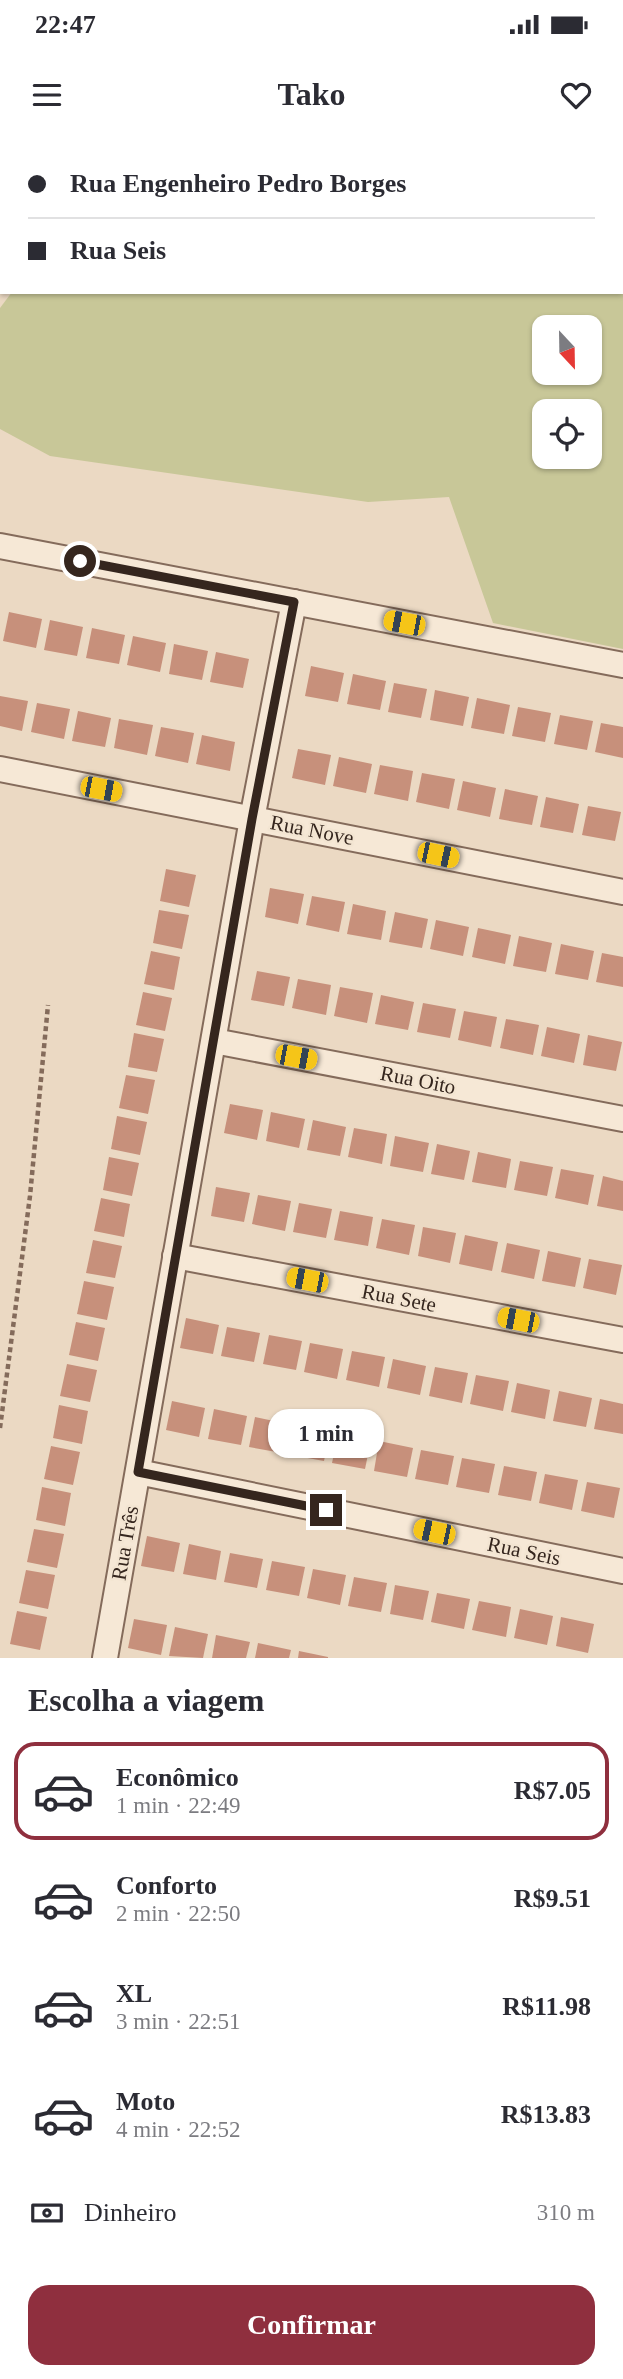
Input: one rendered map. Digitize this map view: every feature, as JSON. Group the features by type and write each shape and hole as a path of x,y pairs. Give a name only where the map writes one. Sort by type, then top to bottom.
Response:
{"street":[{"path":"0,546 623,665"},
{"name":"Rua Três","path":"105,1658 252,819 294,602"},
{"name":"Rua Nove","path":"0,769 623,892"},
{"name":"Rua Oito","path":"214,1041 623,1119"},
{"name":"Rua Sete","path":"175,1256 623,1340"},
{"name":"Rua Seis","path":"138,1472 623,1571"}],"path":[{"path":"0,1428 30,1196 48,1005"}],"shaded area":[{"path":"10,294 623,294 623,649 493,623 449,497 368,502 50,456 0,429 0,308"}],"building":[{"path":"9,612 42,619 36,648 3,641"},
{"path":"50,620 83,627 77,656 44,650"},
{"path":"92,628 125,635 119,664 86,658"},
{"path":"133,636 166,643 160,672 127,665"},
{"path":"174,644 208,651 202,680 169,674"},
{"path":"216,652 249,659 243,688 210,682"},
{"path":"311,666 344,673 338,702 305,696"},
{"path":"353,674 386,681 380,710 347,704"},
{"path":"394,683 427,689 421,718 388,712"},
{"path":"435,690 469,697 463,726 430,720"},
{"path":"0,696 28,701 22,731 0,726"},
{"path":"477,698 510,705 504,734 471,728"},
{"path":"37,703 70,709 64,739 31,732"},
{"path":"518,707 551,713 545,742 512,736"},
{"path":"78,711 111,718 105,747 72,741"},
{"path":"560,715 593,721 587,750 554,744"},
{"path":"119,719 153,725 147,755 114,748"},
{"path":"601,723 623,727 623,758 595,752"},
{"path":"161,727 194,733 188,763 155,756"},
{"path":"202,735 235,742 230,771 196,764"},
{"path":"298,749 331,755 325,785 292,778"},
{"path":"339,757 372,764 366,793 333,786"},
{"path":"380,765 413,771 408,801 374,794"},
{"path":"422,773 455,779 449,809 416,802"},
{"path":"463,781 496,788 490,817 457,810"},
{"path":"505,789 538,796 532,825 499,819"},
{"path":"546,797 579,804 573,833 540,827"},
{"path":"588,806 621,812 615,841 582,835"},
{"path":"166,869 196,875 189,907 160,901"},
{"path":"270,888 304,894 298,924 265,917"},
{"path":"312,896 345,902 339,932 306,925"},
{"path":"353,904 386,911 381,940 347,934"},
{"path":"159,910 189,915 182,949 153,943"},
{"path":"395,912 428,919 422,948 389,942"},
{"path":"436,920 469,927 463,956 430,949"},
{"path":"478,928 511,935 505,964 472,957"},
{"path":"519,936 552,943 546,972 513,966"},
{"path":"561,944 594,951 588,980 555,974"},
{"path":"151,951 180,957 174,990 144,984"},
{"path":"602,953 623,957 623,987 596,982"},
{"path":"257,971 290,977 284,1006 251,1000"},
{"path":"298,979 331,985 326,1015 292,1008"},
{"path":"340,987 373,993 367,1023 334,1016"},
{"path":"143,992 172,998 165,1031 136,1025"},
{"path":"381,995 414,1002 408,1030 375,1024"},
{"path":"423,1003 456,1009 450,1038 417,1032"},
{"path":"464,1011 497,1017 491,1047 458,1040"},
{"path":"506,1019 539,1025 533,1055 500,1048"},
{"path":"547,1027 580,1034 574,1063 541,1056"},
{"path":"134,1033 164,1039 157,1072 128,1067"},
{"path":"588,1035 622,1042 616,1071 583,1065"},
{"path":"126,1075 155,1080 148,1114 119,1108"},
{"path":"230,1104 263,1110 257,1140 224,1133"},
{"path":"271,1112 305,1119 299,1148 266,1141"},
{"path":"117,1116 147,1122 140,1155 111,1149"},
{"path":"313,1120 346,1127 340,1156 307,1150"},
{"path":"354,1128 387,1134 382,1164 348,1157"},
{"path":"395,1136 429,1143 423,1172 390,1166"},
{"path":"437,1144 470,1151 464,1180 431,1174"},
{"path":"478,1152 511,1159 506,1188 472,1182"},
{"path":"109,1157 139,1163 132,1196 103,1190"},
{"path":"520,1161 553,1167 547,1196 514,1190"},
{"path":"561,1169 594,1175 588,1205 555,1198"},
{"path":"603,1176 623,1181 623,1211 597,1206"},
{"path":"216,1187 250,1193 244,1222 211,1216"},
{"path":"258,1195 291,1201 285,1231 252,1224"},
{"path":"101,1198 130,1204 124,1237 94,1231"},
{"path":"299,1203 332,1209 326,1238 293,1232"},
{"path":"340,1211 373,1217 368,1246 334,1240"},
{"path":"382,1219 415,1225 409,1255 376,1248"},
{"path":"423,1227 456,1233 450,1263 418,1256"},
{"path":"465,1235 498,1242 492,1271 459,1264"},
{"path":"93,1240 122,1246 115,1278 86,1273"},
{"path":"507,1243 540,1250 534,1279 501,1272"},
{"path":"548,1251 581,1258 575,1287 542,1281"},
{"path":"589,1259 622,1265 616,1295 583,1288"},
{"path":"84,1281 114,1287 107,1320 77,1314"},
{"path":"186,1318 219,1325 213,1354 180,1348"},
{"path":"76,1322 105,1328 98,1361 69,1355"},
{"path":"227,1327 260,1333 254,1362 221,1356"},
{"path":"269,1335 302,1341 296,1370 263,1364"},
{"path":"310,1343 343,1349 337,1379 304,1372"},
{"path":"352,1351 385,1357 379,1387 346,1380"},
{"path":"393,1359 426,1366 420,1395 387,1388"},
{"path":"67,1364 97,1370 90,1402 60,1396"},
{"path":"435,1367 468,1373 462,1403 429,1396"},
{"path":"476,1375 509,1381 503,1411 470,1404"},
{"path":"517,1383 550,1390 545,1419 511,1412"},
{"path":"559,1391 592,1398 586,1427 553,1421"},
{"path":"600,1399 623,1404 623,1434 594,1429"},
{"path":"172,1401 205,1408 199,1437 166,1430"},
{"path":"59,1405 88,1411 82,1444 53,1438"},
{"path":"214,1409 247,1416 241,1445 208,1439"},
{"path":"255,1417 288,1424 282,1453 249,1447"},
{"path":"297,1426 330,1432 324,1461 291,1455"},
{"path":"338,1434 371,1440 365,1469 332,1463"},
{"path":"379,1441 413,1448 407,1477 374,1471"},
{"path":"51,1446 80,1452 73,1485 44,1479"},
{"path":"421,1450 454,1456 448,1485 415,1479"},
{"path":"462,1458 495,1464 489,1493 456,1487"},
{"path":"504,1466 537,1472 531,1501 498,1495"},
{"path":"545,1474 578,1480 572,1510 539,1503"},
{"path":"587,1482 620,1488 614,1518 581,1511"},
{"path":"42,1487 71,1493 65,1526 36,1520"},
{"path":"34,1529 64,1534 57,1568 27,1562"},
{"path":"147,1536 180,1543 174,1572 141,1566"},
{"path":"189,1544 221,1551 216,1580 183,1574"},
{"path":"230,1553 263,1559 257,1588 224,1582"},
{"path":"272,1561 305,1567 299,1596 266,1590"},
{"path":"313,1569 346,1575 340,1605 307,1598"},
{"path":"26,1570 55,1575 48,1609 19,1603"},
{"path":"354,1577 387,1583 381,1612 348,1606"},
{"path":"395,1585 429,1591 423,1620 390,1614"},
{"path":"437,1593 470,1599 464,1629 431,1622"},
{"path":"479,1601 511,1607 506,1637 472,1630"},
{"path":"520,1609 553,1616 547,1645 514,1638"},
{"path":"17,1611 47,1617 40,1650 10,1644"},
{"path":"561,1617 594,1624 588,1653 556,1646"},
{"path":"134,1619 167,1625 161,1655 128,1648"},
{"path":"175,1627 208,1634 203,1658 169,1656"},
{"path":"216,1635 250,1642 246,1658 212,1658"},
{"path":"258,1643 291,1650 289,1658 255,1658"},
{"path":"299,1651 328,1657 328,1658 298,1658"}],"route":[{"path":"80,561 294,602 252,819 138,1472 326,1510"}]}
